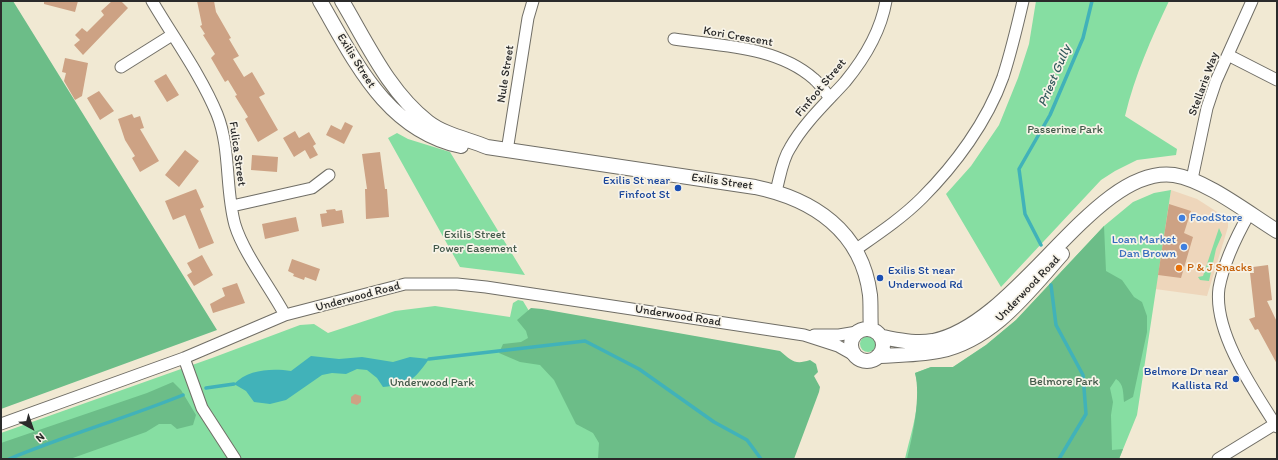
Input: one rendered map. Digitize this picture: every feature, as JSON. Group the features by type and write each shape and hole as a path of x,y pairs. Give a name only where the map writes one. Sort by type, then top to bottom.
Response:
{"street":[{"name":"Fulica Street","path":"152,1 208,95 218,115 224,142 235,224 241,240 285,315"},
{"name":"Exilis Street","path":"320,1 366,79 390,107 410,123 433,137 445,142 478,149 487,148"},
{"name":"Exilis Street","path":"342,1 397,92 429,123 453,136 487,148 776,192 802,201 820,212 835,224 855,250 863,268 868,285 870,333"},
{"name":"Nule Street","path":"507,151 528,18 533,1"},
{"name":"Finfoot Street","path":"776,192 789,149 806,124 846,80 877,33 886,1"},
{"path":"855,250 888,227 922,198 957,159 983,119 1002,79 1015,40 1023,1"},
{"name":"Stellaris Way","path":"1192,179 1207,108 1252,1"},
{"path":"121,67 172,35"},
{"name":"Kori Crescent","path":"674,39 766,53 790,62 814,79 830,98"},
{"path":"1228,55 1277,80"},
{"path":"232,206 312,188 329,175"},
{"name":"Underwood Road","path":"1,424 184,358 285,315 405,284 457,284 536,294 804,335 870,333 913,343 934,340 961,330 980,320 1001,303 1067,237 1110,197 1130,184 1151,176 1173,175 1192,179 1277,231"},
{"name":"Underwood Road","path":"804,335 838,346 866,361 878,356 916,355 941,351 966,342 988,329 1011,310 1073,243 1110,197"},
{"path":"1218,459 1276,426 1238,360 1225,332 1220,312 1219,290 1222,276 1231,248 1249,214"},
{"path":"854,355 851,344 852,338 870,333 883,346 878,356"},
{"path":"184,358 202,408 235,459"}],"shaded area":[{"path":"1171,190 1197,199 1225,217 1228,221 1228,227 1207,296 1155,289"}],"green space":[{"path":"1,1 13,1 217,330 1,409"},
{"name":"Passerine Park","path":"1036,1 1169,1 1144,57 1125,116 1177,149 1176,155 1137,160 1101,180 1001,287 946,194 971,166 999,125 1018,78 1029,44"},
{"name":"Exilis Street Power Easement","path":"397,133 408,139 450,152 525,275 460,267 388,138"},
{"name":"Belmore Park","path":"1171,190 1137,415 1119,459 905,459 917,405 918,394 915,373 931,367 953,367 986,345 1016,320 1104,226 1133,202 1154,193"},
{"name":"Belmore Park","path":"1104,226 1106,271 1122,280 1134,297 1142,302 1147,316 1147,332 1133,397 1124,402 1122,386 1116,379 1110,388 1113,402 1111,415 1112,450 1123,449 1119,459 907,459 917,404 917,382 915,373 931,367 953,367 986,345 1016,320"},
{"path":"1219,228 1222,235 1216,249 1209,281 1200,280 1198,277 1203,276"},
{"name":"Underwood Park","path":"518,300 523,301 618,459 1,459 1,433 300,325 314,324 328,333 395,311 435,306 510,317 513,303"},
{"path":"531,308 780,351 791,360 797,362 810,360 816,364 818,372 814,376 820,387 794,459 598,459 599,443 593,433 576,424 554,380 540,365 520,362 499,353 503,344 521,342 528,338 526,331 517,320"},
{"path":"865,336 871,336 876,341 874,350 871,352 865,352 860,347 860,341"},
{"path":"173,382 181,390 196,415 193,425 177,429 171,424 159,424 146,432 70,459 1,459 1,443 147,393"}],"water":[{"path":"311,356 339,359 362,357 393,362 410,357 429,359 415,377 405,383 383,387 377,378 367,370 357,369 346,374 332,373 322,375 286,400 270,404 254,402 246,391 234,384 246,375 261,371 291,371"}],"building":[{"path":"44,1 78,1 75,12 44,4"},
{"path":"112,1 121,1 128,8 83,55 74,45 80,40 75,35 82,28 87,32 104,15 101,11"},
{"path":"197,1 214,1 216,12 231,38 229,39 239,56 233,59 244,77 252,72 265,94 259,97 278,130 258,142 245,119 248,117 235,96 237,95 228,80 225,82 211,58 215,54 203,35 205,34 200,26 202,25"},
{"path":"65,58 88,63 82,96 75,100 64,81 66,73 62,72"},
{"path":"166,74 179,95 167,102 154,81"},
{"path":"99,91 114,111 100,120 87,98"},
{"path":"132,114 134,118 140,116 144,128 140,129 159,161 140,172 132,158 135,156 125,140 118,119"},
{"path":"345,122 353,126 344,144 326,135 331,125 341,130"},
{"path":"295,131 299,138 309,132 316,144 313,146 318,155 310,159 305,150 294,157 283,138"},
{"path":"185,150 199,161 179,187 165,175"},
{"path":"380,152 385,189 387,189 389,217 366,219 365,189 367,189 362,154"},
{"path":"252,155 278,157 277,172 251,170"},
{"path":"196,189 204,207 200,209 214,243 199,249 185,215 173,220 165,201"},
{"path":"1169,204 1191,211 1184,233 1193,237 1181,278 1158,275"},
{"path":"335,209 336,211 342,210 344,223 322,227 320,214 327,213 326,210"},
{"path":"296,217 299,231 265,239 262,224"},
{"path":"202,255 213,275 194,286 187,275 192,272 187,263"},
{"path":"292,259 320,269 316,281 305,277 304,280 293,276 294,274 288,271"},
{"path":"1268,265 1272,300 1267,301 1277,322 1277,364 1258,329 1255,330 1249,319 1255,317 1250,273 1254,273 1253,267"},
{"path":"237,283 245,303 213,313 210,304 225,296 222,288"},
{"path":"355,394 361,396 361,402 357,405 351,403 351,397"}],"waterway":[{"name":"Priest Gully","path":"1041,245 1025,214 1019,169 1050,115 1083,38 1092,1"},
{"name":"Priest Gully","path":"1051,285 1056,325 1083,375 1086,414 1059,459"},
{"path":"429,359 585,341 639,369 714,422 747,440 761,459"},
{"path":"206,388 234,384"},
{"path":"9,459 183,395"}],"place":[{"name":"Exilis St near Finfoot St","path":"678,188"},
{"name":"FoodStore","path":"1182,218"},
{"name":"Loan Market Dan Brown","path":"1184,247"},
{"name":"P & J Snacks","path":"1179,268"},
{"name":"Exilis St near Underwood Rd","path":"880,278"},
{"name":"Belmore Dr near Kallista Rd","path":"1236,379"}]}
